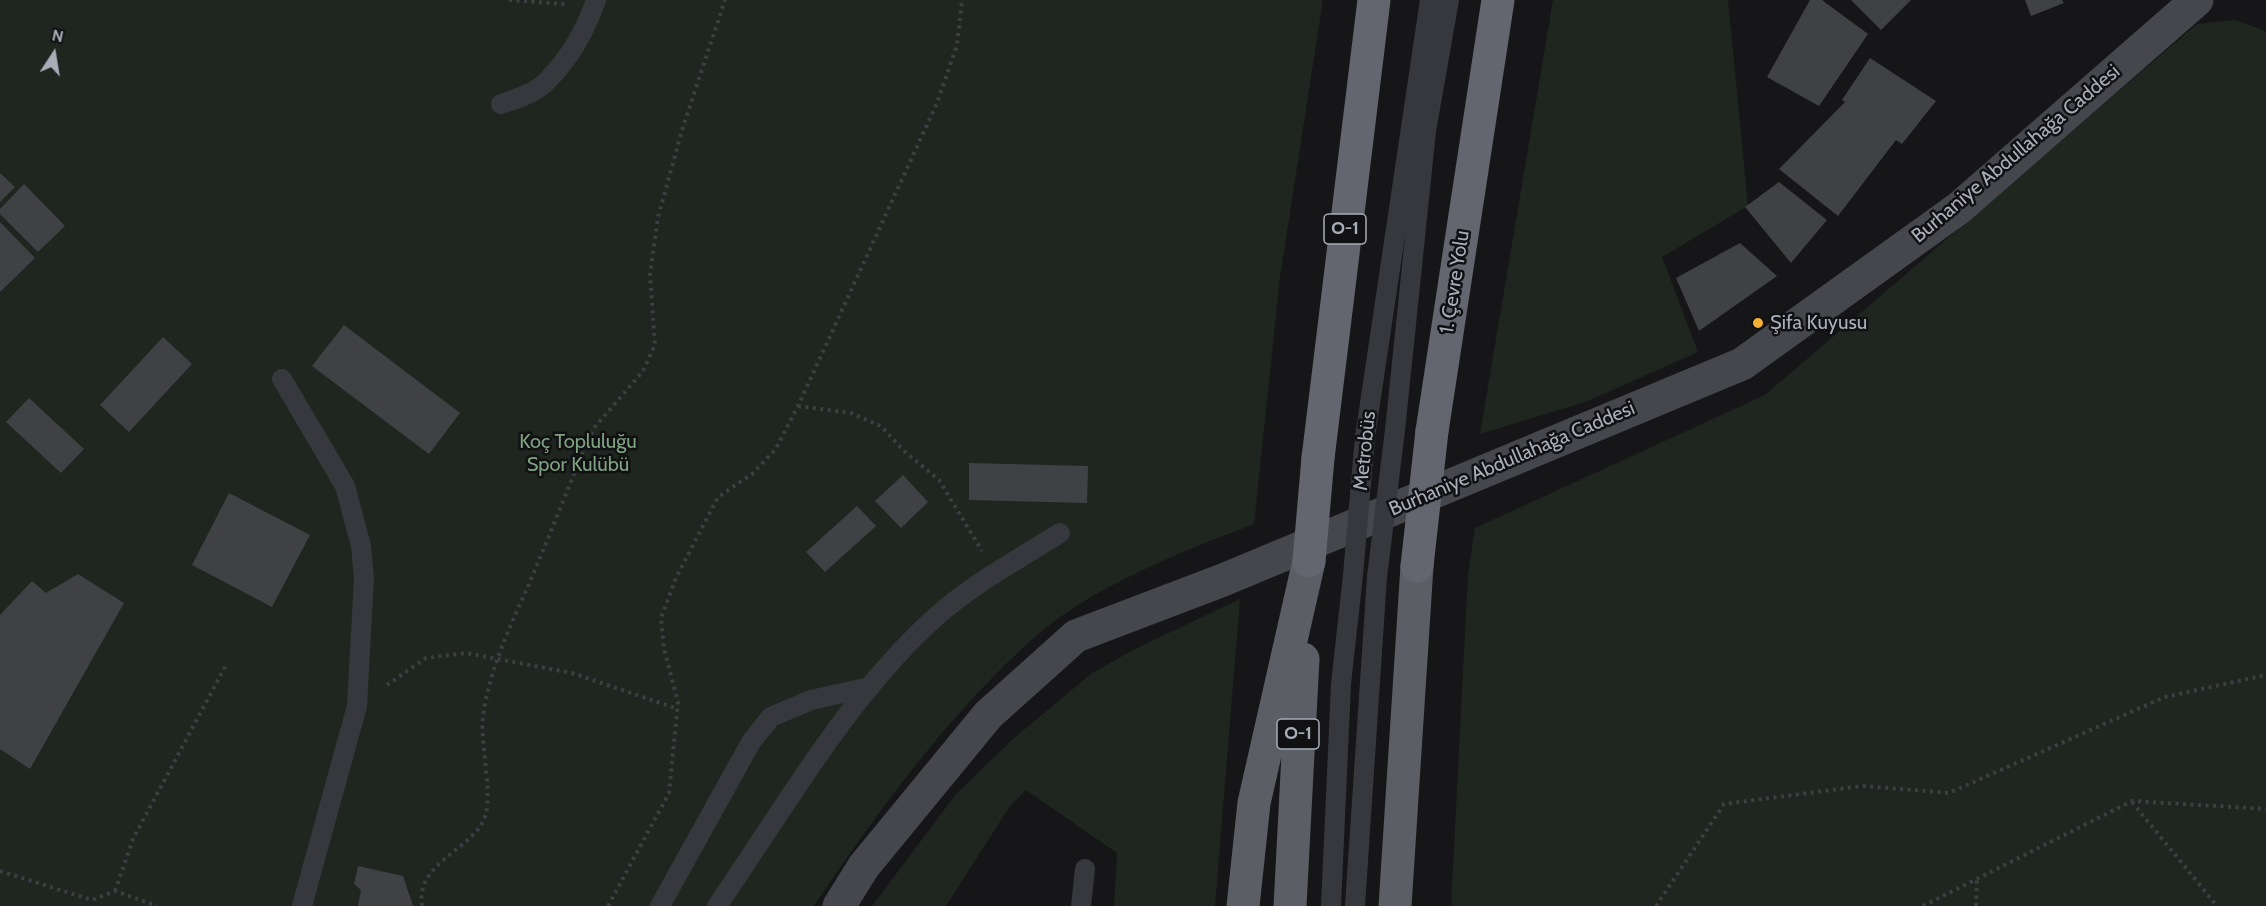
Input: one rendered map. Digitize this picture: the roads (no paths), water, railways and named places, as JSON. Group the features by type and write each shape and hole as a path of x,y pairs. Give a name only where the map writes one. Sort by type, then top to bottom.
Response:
{"highway":[{"name":"O-1","path":"1290,906 1309,561 1318,458 1374,0"},
{"name":"1. Çevre Yolu","path":"1395,906 1417,566 1432,431 1498,0"},
{"path":"1243,906 1254,803 1309,561"}],"main road":[{"name":"Burhaniye Abdullahağa Caddesi","path":"840,906 864,866 988,715 1076,636 1223,580 1742,364 1959,208 2197,0"}],"lane":[{"name":"Metrobüs","path":"1331,906 1341,684 1365,437 1430,0"},
{"name":"Metrobüs","path":"1355,906 1377,577 1395,430 1426,131 1449,0"},
{"path":"501,105 523,97 546,83 572,49 590,19 595,3"},
{"path":"282,379 345,486 361,546 364,578 357,706 302,906"},
{"path":"717,906 870,687 939,614 995,573 1060,533"},
{"path":"660,906 751,742 771,717 810,700 870,687"},
{"path":"1082,906 1085,869"}],"place":[{"name":"Şifa Kuyusu","path":"1758,323"}],"park label":[{"name":"Koç Topluluğu Spor Kulübü","path":"578,454"}]}
